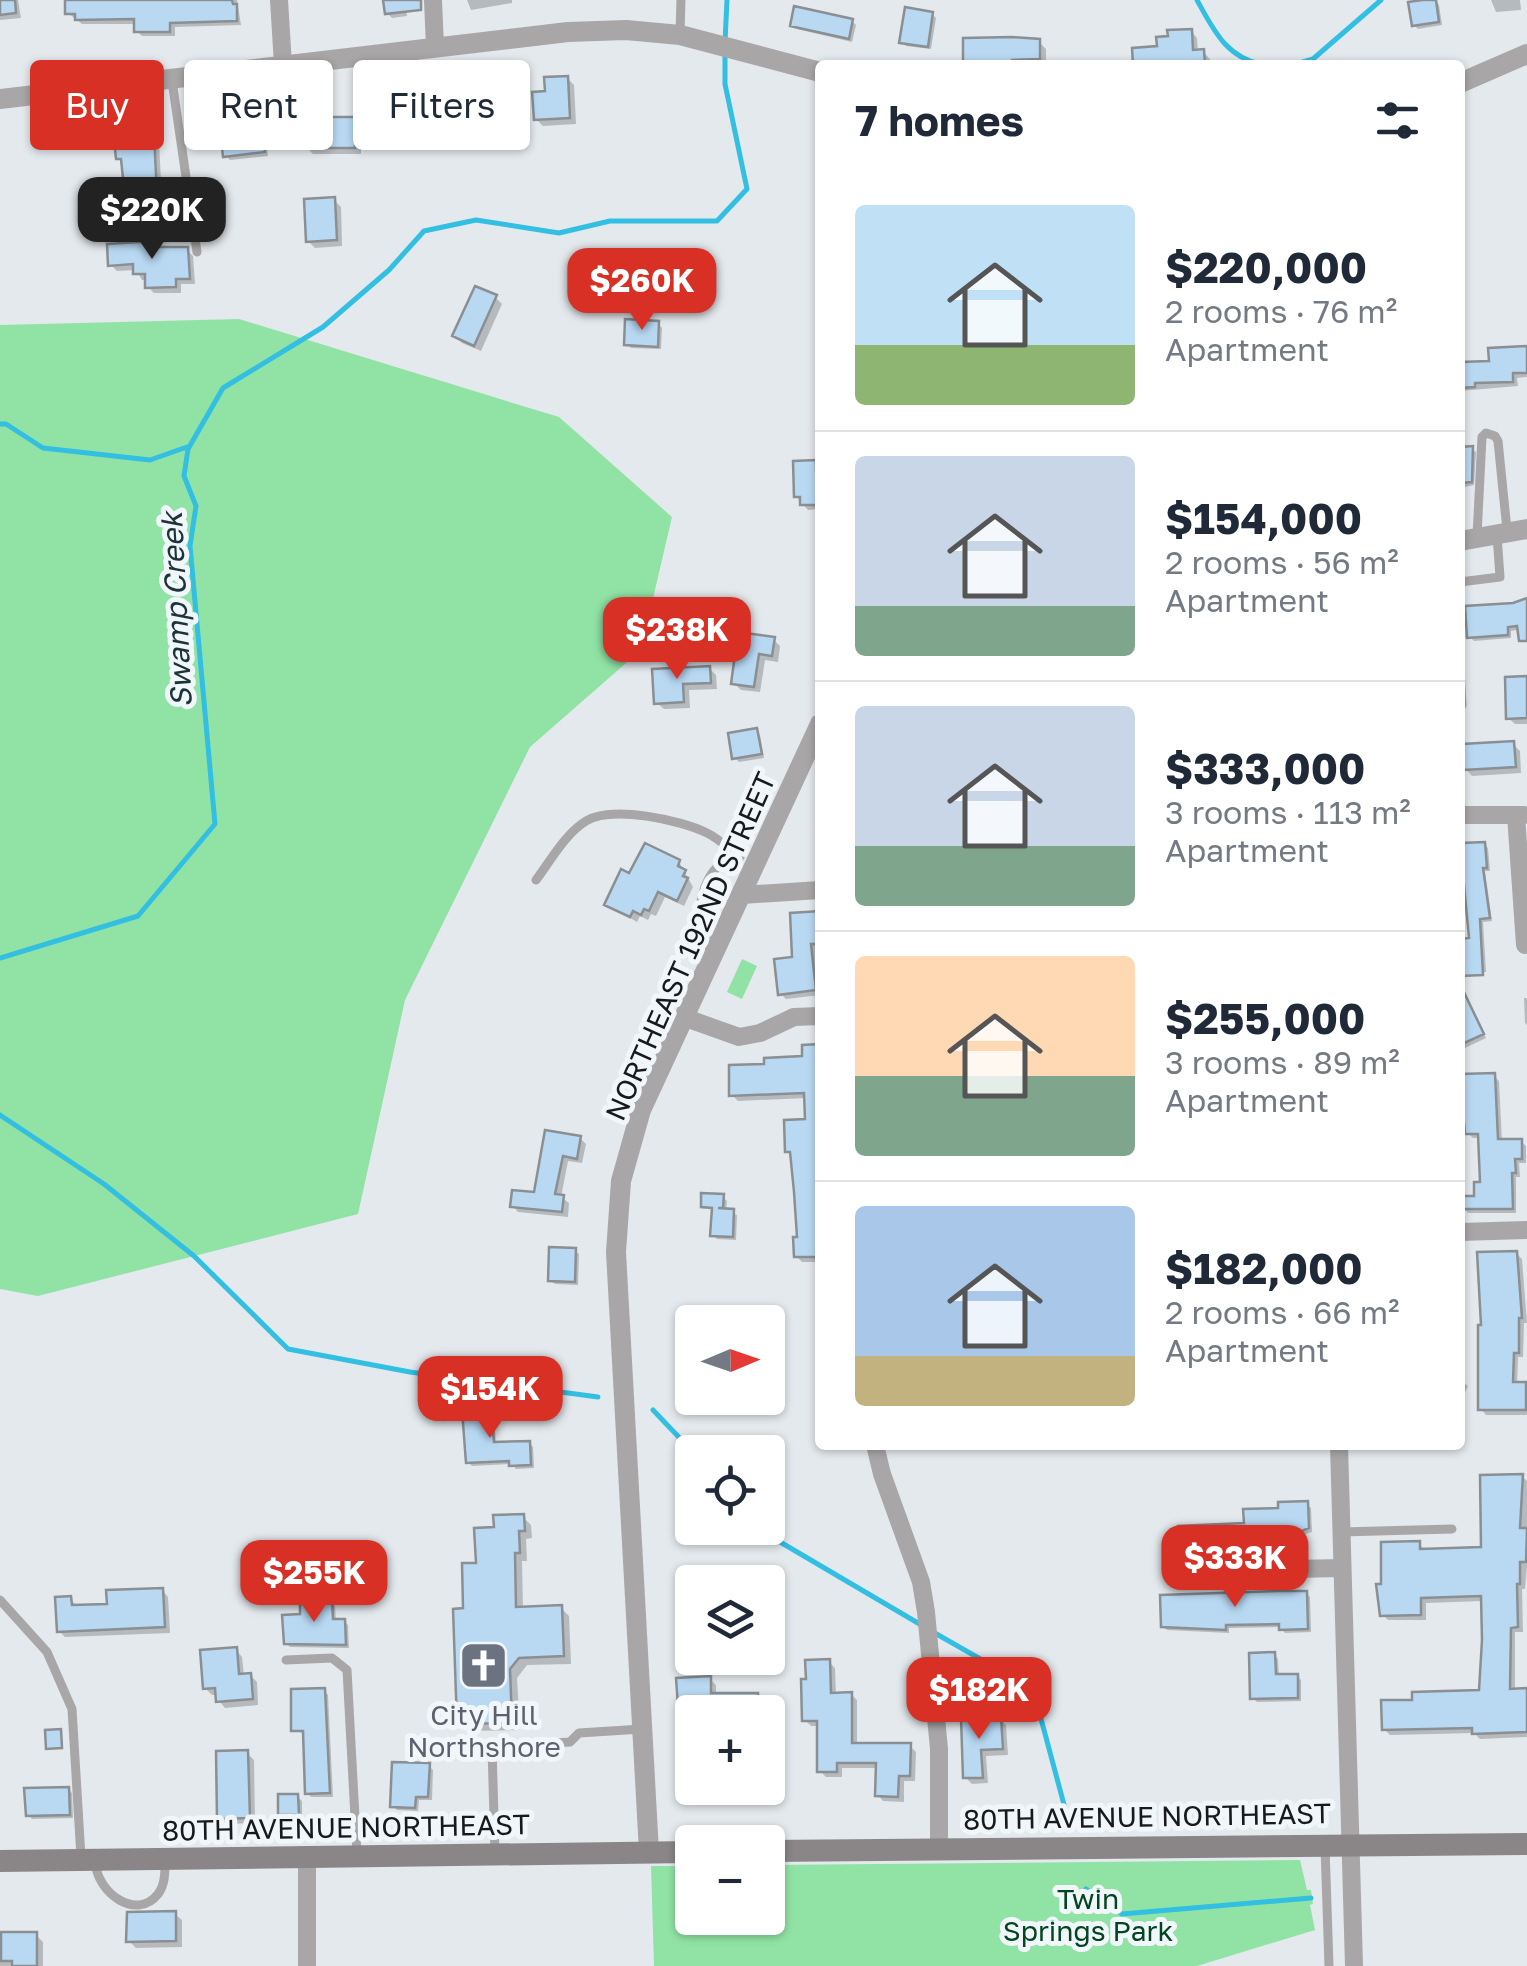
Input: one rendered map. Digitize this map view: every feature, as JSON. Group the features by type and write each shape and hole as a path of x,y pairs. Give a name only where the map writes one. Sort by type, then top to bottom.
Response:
{"main road":[{"name":"80TH AVENUE NORTHEAST","path":"785,1851 1527,1844"},
{"name":"80TH AVENUE NORTHEAST","path":"0,1861 675,1852"}],"street":[{"path":"279,0 282,60"},
{"path":"433,0 435,48"},
{"path":"327,60 568,32 626,30 680,35 815,71"},
{"path":"1465,81 1527,54"},
{"path":"0,100 184,76"},
{"name":"NORTHEAST 192ND STREET","path":"649,1852 616,1252 621,1181 641,1110 742,895 748,858 815,733"},
{"path":"1465,815 1521,815 1524,944"},
{"path":"742,895 815,890"},
{"path":"683,1017 739,1037 794,1017 815,1016"},
{"path":"1465,1232 1527,1230"},
{"path":"877,1450 882,1474 922,1582 935,1700 939,1849"},
{"path":"1339,1450 1342,1568 1337,1844 1354,1966"},
{"path":"1187,1571 1342,1568"},
{"path":"307,1858 307,1966"}],"lane":[{"path":"680,35 681,0"},
{"path":"171,78 197,252"},
{"path":"1465,582 1500,578 1494,535 1482,437 1486,434 1498,441 1494,535"},
{"path":"536,880 572,832 598,816 647,816 675,822 709,834 748,858"},
{"path":"719,942 698,920 700,898 712,870 748,858"},
{"path":"1341,1532 1452,1528"},
{"path":"0,1600 47,1652 72,1708 88,1860 96,1876 115,1898 138,1903 158,1893 164,1882 166,1859"},
{"path":"286,1660 332,1658 346,1670 357,1857"},
{"path":"496,1855 492,1747 570,1742 579,1733 642,1730"},
{"path":"1329,1966 1337,1844"}],"green space":[{"path":"239,319 559,417 672,517 641,650 530,747 405,1000 358,1214 38,1296 0,1289 0,325"},
{"path":"742,959 757,966 742,999 727,992"},
{"name":"Twin Springs Park","path":"1300,1860 1307,1890 1311,1890 1315,1930 1197,1966 654,1966 651,1866 675,1866 675,1935 785,1935 785,1865"}],"building":[{"path":"0,0 15,0 16,13 0,15"},
{"path":"65,0 232,0 237,4 237,21 170,23 170,32 134,32 134,19 75,20 75,14 65,14"},
{"path":"383,0 421,0 421,10 385,14"},
{"path":"1436,0 1439,22 1412,26 1408,2"},
{"path":"794,6 853,19 849,39 790,26"},
{"path":"905,7 933,12 928,47 899,43"},
{"path":"1192,29 1193,50 1204,49 1205,60 1133,60 1132,48 1157,46 1156,37 1168,36 1167,30"},
{"path":"963,38 1040,39 1040,59 963,60"},
{"path":"568,76 570,118 534,120 532,92 545,91 544,77"},
{"path":"333,117 353,117 353,148 333,148"},
{"path":"115,150 155,150 157,195 125,198 121,159 116,159"},
{"path":"222,150 265,150 265,152 223,157"},
{"path":"335,197 337,240 306,242 304,199"},
{"path":"156,241 156,247 188,247 190,279 176,279 176,287 145,288 145,274 133,274 133,264 108,266 107,244"},
{"path":"475,286 497,295 474,346 452,336"},
{"path":"625,319 659,321 658,347 624,345"},
{"path":"1527,346 1527,373 1513,373 1513,382 1475,383 1475,387 1465,388 1465,362 1489,361 1488,348"},
{"path":"1473,446 1472,482 1465,483 1465,447"},
{"path":"815,460 815,505 800,505 800,497 794,497 793,461"},
{"path":"1527,598 1527,641 1519,641 1517,626 1508,627 1508,635 1467,638 1465,606 1513,603"},
{"path":"738,632 775,637 772,656 759,654 754,687 731,684"},
{"path":"710,666 711,683 683,684 684,702 654,704 652,669"},
{"path":"1527,676 1527,718 1506,719 1505,677"},
{"path":"757,728 762,754 732,759 728,733"},
{"path":"1514,741 1516,767 1465,770 1465,744"},
{"path":"1485,842 1487,868 1483,868 1490,918 1480,919 1483,975 1465,976 1465,938 1469,938 1465,843"},
{"path":"645,843 680,860 678,866 686,870 683,876 688,878 677,901 658,892 649,911 644,909 641,915 633,911 630,917 604,905 621,869 629,873"},
{"path":"815,911 815,944 811,944 815,990 778,995 774,959 792,957 790,913"},
{"path":"1465,994 1484,1034 1465,1043"},
{"path":"815,1044 815,1257 794,1257 794,1192 790,1152 785,1152 784,1120 805,1119 804,1093 729,1096 729,1065 764,1064 764,1058 802,1056 802,1045"},
{"path":"1495,1073 1498,1139 1522,1139 1522,1159 1515,1159 1516,1173 1512,1173 1513,1209 1465,1209 1465,1196 1474,1196 1474,1182 1480,1182 1478,1134 1465,1134 1465,1074"},
{"path":"545,1130 581,1136 577,1159 563,1156 555,1194 564,1195 562,1212 510,1207 512,1190 534,1192"},
{"path":"701,1193 724,1194 723,1208 718,1208 734,1209 733,1237 710,1236 712,1208 701,1207"},
{"path":"549,1247 576,1248 575,1282 548,1281"},
{"path":"1517,1251 1522,1318 1519,1353 1514,1353 1513,1382 1526,1382 1526,1410 1478,1410 1481,1325 1477,1252"},
{"path":"491,1408 494,1442 530,1441 531,1465 509,1466 509,1461 466,1463 462,1410"},
{"path":"1523,1474 1520,1528 1527,1528 1526,1562 1520,1562 1517,1584 1518,1627 1511,1628 1510,1689 1527,1688 1527,1732 1472,1734 1472,1728 1382,1730 1381,1700 1412,1700 1412,1692 1479,1690 1482,1640 1481,1596 1421,1598 1421,1615 1380,1616 1376,1584 1381,1584 1381,1542 1420,1541 1420,1549 1481,1547 1480,1475"},
{"path":"1308,1501 1309,1528 1299,1532 1299,1543 1280,1544 1279,1539 1222,1541 1222,1545 1205,1545 1202,1554 1179,1555 1178,1526 1244,1523 1243,1509 1278,1508 1278,1502"},
{"name":"City Hill Northshore","path":"524,1514 525,1531 519,1531 520,1553 515,1553 516,1607 562,1605 564,1656 519,1658 510,1669 512,1723 457,1724 453,1609 463,1608 462,1563 476,1563 474,1528 494,1527 493,1515"},
{"path":"163,1588 165,1627 57,1632 55,1597 71,1596 72,1605 107,1604 106,1590"},
{"path":"1307,1591 1308,1629 1279,1630 1279,1624 1226,1625 1226,1630 1161,1627 1160,1595"},
{"path":"332,1599 333,1619 345,1619 346,1645 284,1644 282,1615 300,1614 300,1601"},
{"path":"237,1647 239,1674 251,1673 253,1699 216,1702 215,1688 203,1689 200,1650"},
{"path":"1275,1652 1276,1674 1298,1674 1298,1698 1250,1699 1249,1653"},
{"path":"830,1659 831,1693 852,1692 852,1743 911,1743 910,1776 899,1776 898,1797 875,1796 876,1763 837,1763 837,1772 817,1772 817,1721 802,1721 801,1679 806,1679 805,1660"},
{"path":"711,1676 711,1693 758,1695 677,1695 676,1678"},
{"path":"325,1688 330,1793 305,1794 303,1731 291,1731 291,1689"},
{"path":"1001,1716 1003,1749 981,1750 983,1778 963,1778 961,1718"},
{"path":"61,1729 62,1748 46,1749 45,1730"},
{"path":"248,1750 250,1818 217,1819 216,1751"},
{"path":"392,1762 430,1763 428,1797 416,1797 415,1808 390,1807"},
{"path":"69,1787 70,1815 26,1816 24,1788"},
{"path":"278,1794 298,1794 299,1815 278,1815"},
{"path":"176,1911 176,1941 126,1942 127,1912"},
{"path":"1,1932 37,1932 37,1966 12,1966 12,1961 1,1961"}],"waterway":[{"name":"Swamp Creek","path":"725,42 727,0"},
{"name":"Swamp Creek","path":"1197,0 1230,49 1248,60"},
{"name":"Swamp Creek","path":"1310,60 1381,0"},
{"name":"Swamp Creek","path":"0,958 138,916 215,824 190,546 196,506 184,476 188,449 223,388 323,327 389,270 424,231 476,220 559,233 610,221 717,221 747,189 725,84 725,53"},
{"path":"0,424 43,448 150,460 187,447"},
{"path":"0,1115 104,1184 194,1256 288,1349 410,1372 598,1397"},
{"path":"653,1410 677,1435"},
{"path":"785,1545 923,1626"},
{"path":"933,1632 1033,1689 1066,1812"},
{"path":"1086,1889 1122,1914 1311,1898"}],"place":[{"name":"City Hill Northshore","path":"484,1666"}]}
